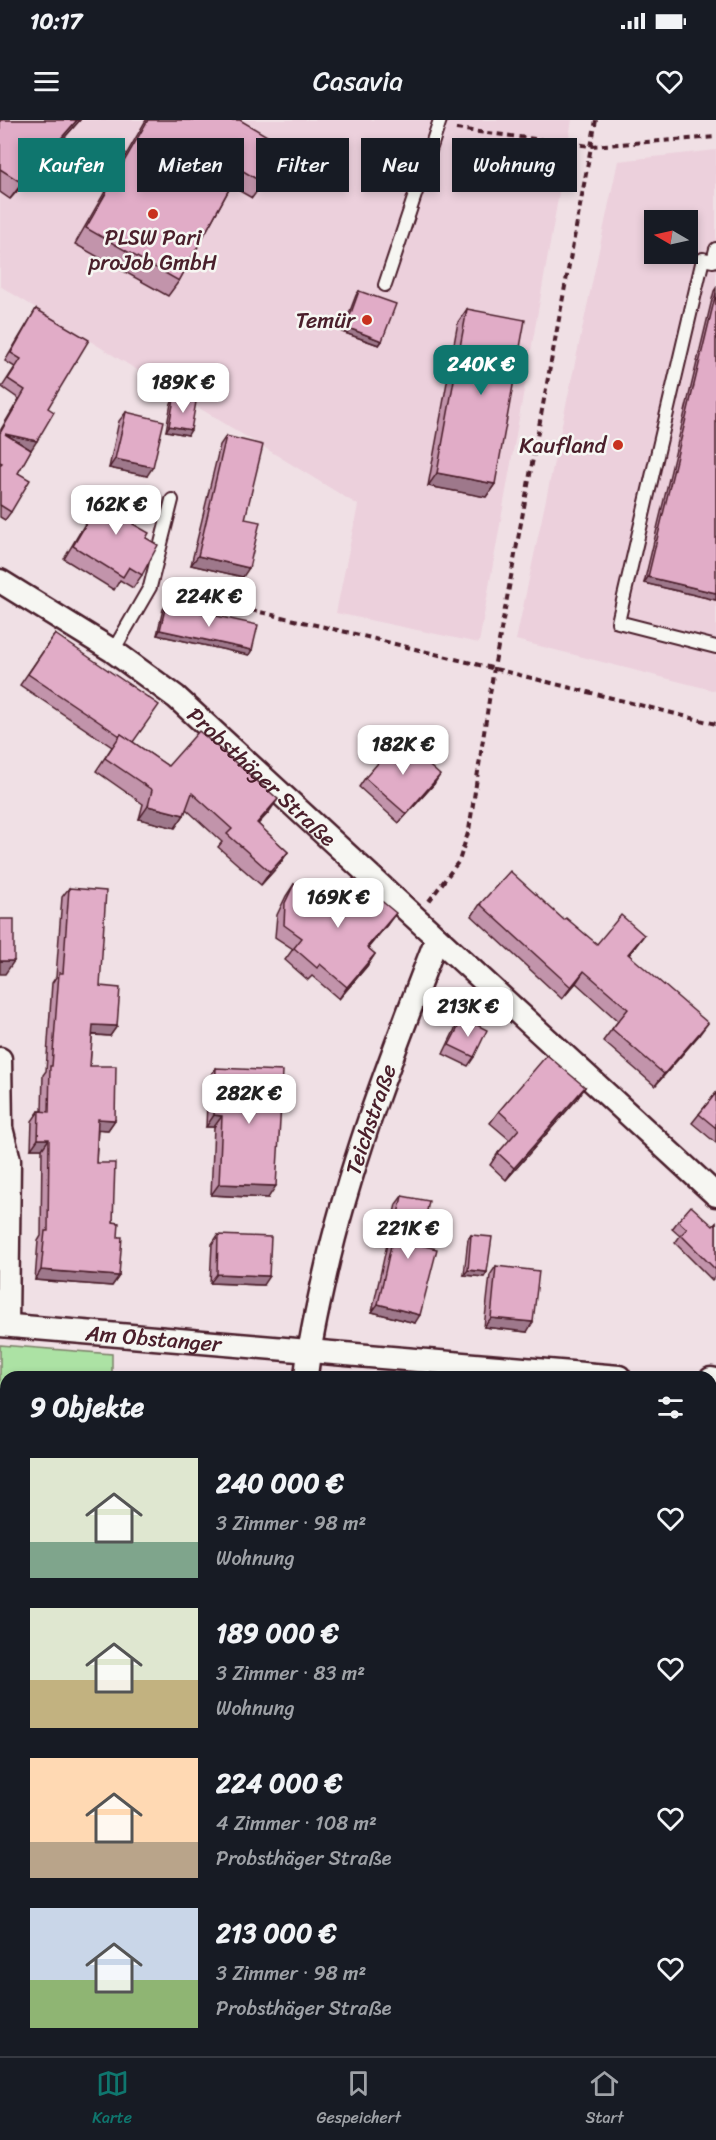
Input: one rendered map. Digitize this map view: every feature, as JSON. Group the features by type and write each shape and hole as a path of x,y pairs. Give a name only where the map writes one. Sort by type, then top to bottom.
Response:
{"street":[{"name":"Probsthäger Straße","path":"0,581 113,651 176,697 716,1195"},
{"name":"Teichstraße","path":"307,1371 338,1219 377,1093 437,938"},
{"path":"0,1059 1,1128 9,1160 4,1325"},
{"name":"Am Obstanger","path":"4,1325 309,1352"},
{"path":"309,1352 545,1371"}],"lane":[{"path":"385,285 439,122"},
{"path":"716,249 713,261 703,258 618,622 716,647"},
{"path":"113,651 150,587 172,500"}],"path":[{"path":"416,919 459,861 469,830 494,668 596,120"},
{"path":"439,122 478,134 590,146 716,137"},
{"path":"150,587 494,668 716,724"}],"shaded area":[{"path":"0,120 572,120 569,138 452,138 452,192 559,192 479,643 336,613 358,505 0,286"},
{"path":"716,150 716,691 516,640 618,161"}],"green space":[{"path":"0,1345 112,1354 112,1371 0,1371"}],"building":[{"path":"0,120 77,120 61,138 18,138 18,180 0,169"},
{"path":"148,120 240,120 270,138 256,138 256,179 244,171 244,138 138,138"},
{"path":"137,139 137,192 227,192 179,281 86,228 107,192 125,192 125,160"},
{"name":"Temür","path":"359,291 396,304 382,341 346,327"},
{"path":"716,293 716,593 648,577"},
{"path":"36,309 89,340 48,408 54,412 37,441 5,434 31,450 18,473 30,480 11,512 0,505 0,465 2,463 0,462 0,433 25,390 8,379 21,359 11,353"},
{"path":"467,309 525,320 495,484 437,473"},
{"path":"174,399 196,402 191,430 169,426"},
{"path":"126,412 164,421 153,467 115,459"},
{"path":"226,436 263,445 245,519 260,522 249,568 198,556"},
{"path":"107,489 142,510 133,524 149,533 146,538 158,545 142,575 129,567 123,577 73,546"},
{"path":"166,605 258,625 252,650 160,630"},
{"path":"55,634 159,705 133,742 121,734 120,736 28,674"},
{"path":"199,731 278,799 257,823 288,852 270,872 227,834 232,829 192,793 184,815 148,806 152,790 105,758 121,734 168,766"},
{"path":"399,739 440,775 406,814 365,778"},
{"path":"510,871 564,920 566,918 597,944 621,915 644,935 628,954 708,1023 664,1074 612,1029 628,1009 584,971 571,987 480,904"},
{"path":"354,878 396,913 367,947 375,954 347,987 320,964 317,968 294,948 302,938 284,925 285,903 294,884 325,911"},
{"path":"69,888 106,891 100,986 120,988 117,1026 93,1025 90,1066 116,1066 115,1120 98,1119 96,1163 115,1163 113,1222 119,1223 118,1237 122,1237 119,1276 41,1270 45,1231 48,1231 49,1139 38,1139 39,1111 49,1112 50,1066 52,1066 59,973 63,973"},
{"path":"0,919 14,919 14,961 0,961"},
{"path":"463,1018 487,1030 474,1057 449,1045"},
{"path":"547,1055 585,1087 514,1168 498,1153 519,1129 499,1111"},
{"path":"216,1068 283,1071 276,1186 219,1184 222,1116 214,1115"},
{"path":"716,1093 716,1128 699,1114"},
{"path":"402,1196 429,1201 420,1245 437,1249 420,1315 378,1304"},
{"path":"691,1206 713,1226 716,1223 716,1270 681,1235 687,1229 678,1221"},
{"path":"218,1235 271,1237 269,1276 217,1274"},
{"path":"471,1235 492,1237 487,1272 468,1270"},
{"path":"496,1266 539,1271 533,1322 491,1318"}],"place":[{"name":"PLSW Pari proJob GmbH","path":"153,214"},
{"name":"Temür","path":"367,320"},
{"name":"Kaufland","path":"618,445"}]}
